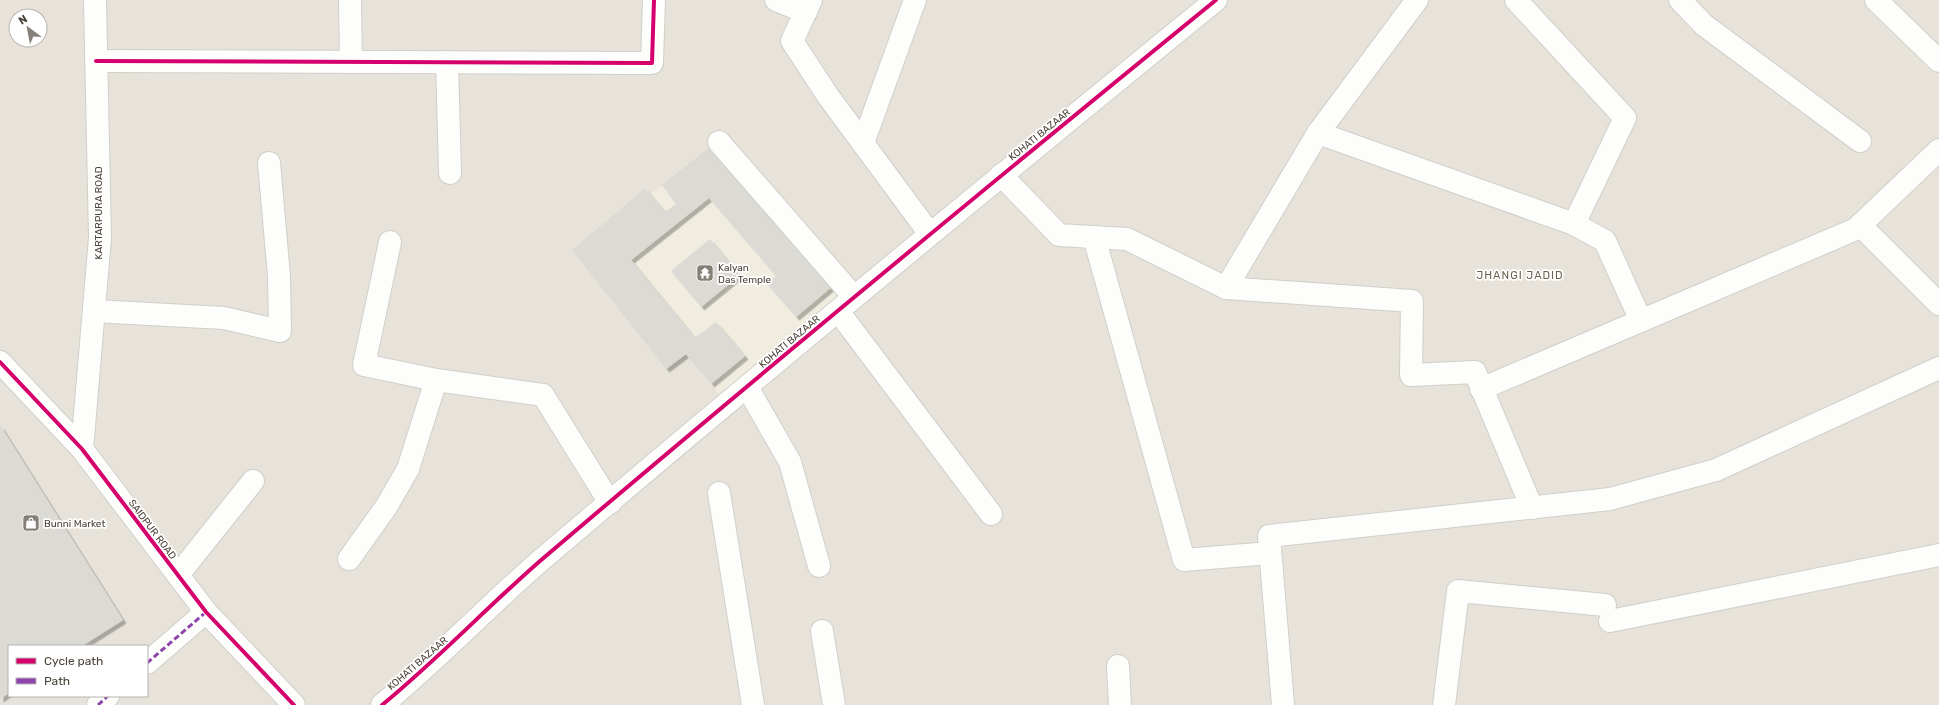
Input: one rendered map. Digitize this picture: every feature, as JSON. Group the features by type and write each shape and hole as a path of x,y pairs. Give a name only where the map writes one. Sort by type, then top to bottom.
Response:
{"street":[{"name":"KARTARPURA ROAD","path":"82,449 100,238 95,0"},
{"path":"350,0 351,62"},
{"path":"96,61 652,63 654,0"},
{"path":"776,0 808,6 792,42 828,96 930,234"},
{"path":"863,143 916,0"},
{"name":"KOHATI BAZAAR","path":"382,705 419,675 538,564 747,387 1001,175 1216,0"},
{"path":"1226,288 1318,133 1417,0"},
{"path":"1516,0 1625,118 1574,224"},
{"path":"1680,0 1704,25 1860,141"},
{"path":"1876,0 1939,62"},
{"path":"447,62 450,173"},
{"path":"1318,133 1574,224 1605,241 1640,321"},
{"path":"719,142 854,297"},
{"path":"1481,389 1856,229 1939,150"},
{"path":"94,311 224,318 280,331 279,276 269,163"},
{"path":"1001,175 1059,235 1127,239 1226,288 1412,301 1411,375 1475,372 1532,508"},
{"path":"1860,225 1939,304"},
{"path":"1094,237 1184,560 1270,553"},
{"path":"390,242 364,365 436,380 542,395 610,503"},
{"path":"838,311 992,514"},
{"name":"SAIDPUR ROAD","path":"0,362 82,449 206,612 294,705"},
{"path":"1284,705 1269,536 1610,499 1716,470 1939,368"},
{"path":"349,559 386,506 408,469 436,380"},
{"path":"747,387 790,462 819,566"},
{"path":"178,575 253,481"},
{"path":"719,493 753,705"},
{"path":"1444,705 1458,591 1608,613 1939,555"},
{"path":"148,662 206,612"},
{"path":"822,631 834,705"},
{"path":"1118,666 1120,705"},
{"path":"98,705 107,697"}],"shaded area":[{"path":"0,0 1939,0 1939,705 0,705"},
{"path":"719,142 854,297 727,404 686,354 666,369 572,250 645,188 651,194"}],"building":[{"path":"715,143 834,285 796,317 767,284 776,276 709,198 631,260 695,338 716,322 745,356 711,384 686,354 666,369 572,250 645,188 665,212 676,204 662,185"},
{"name":"Kalyan Das Temple","path":"710,239 740,275 701,307 671,271"},
{"name":"Bunni Market","path":"0,425 123,620 84,645 8,645 8,694 0,699"}],"marked path":[{"path":"148,662 206,612"},
{"path":"98,705 107,697"}],"cycle path":[{"path":"96,61 652,63 654,0"},
{"path":"382,705 540,561 876,279 1216,0"},
{"path":"0,362 82,449 206,612 294,705"}],"place":[{"name":"Kalyan Das Temple","path":"705,273"},
{"name":"Bunni Market","path":"31,523"}],"district":[{"name":"JHANGI JADID","path":"1520,275"}]}
